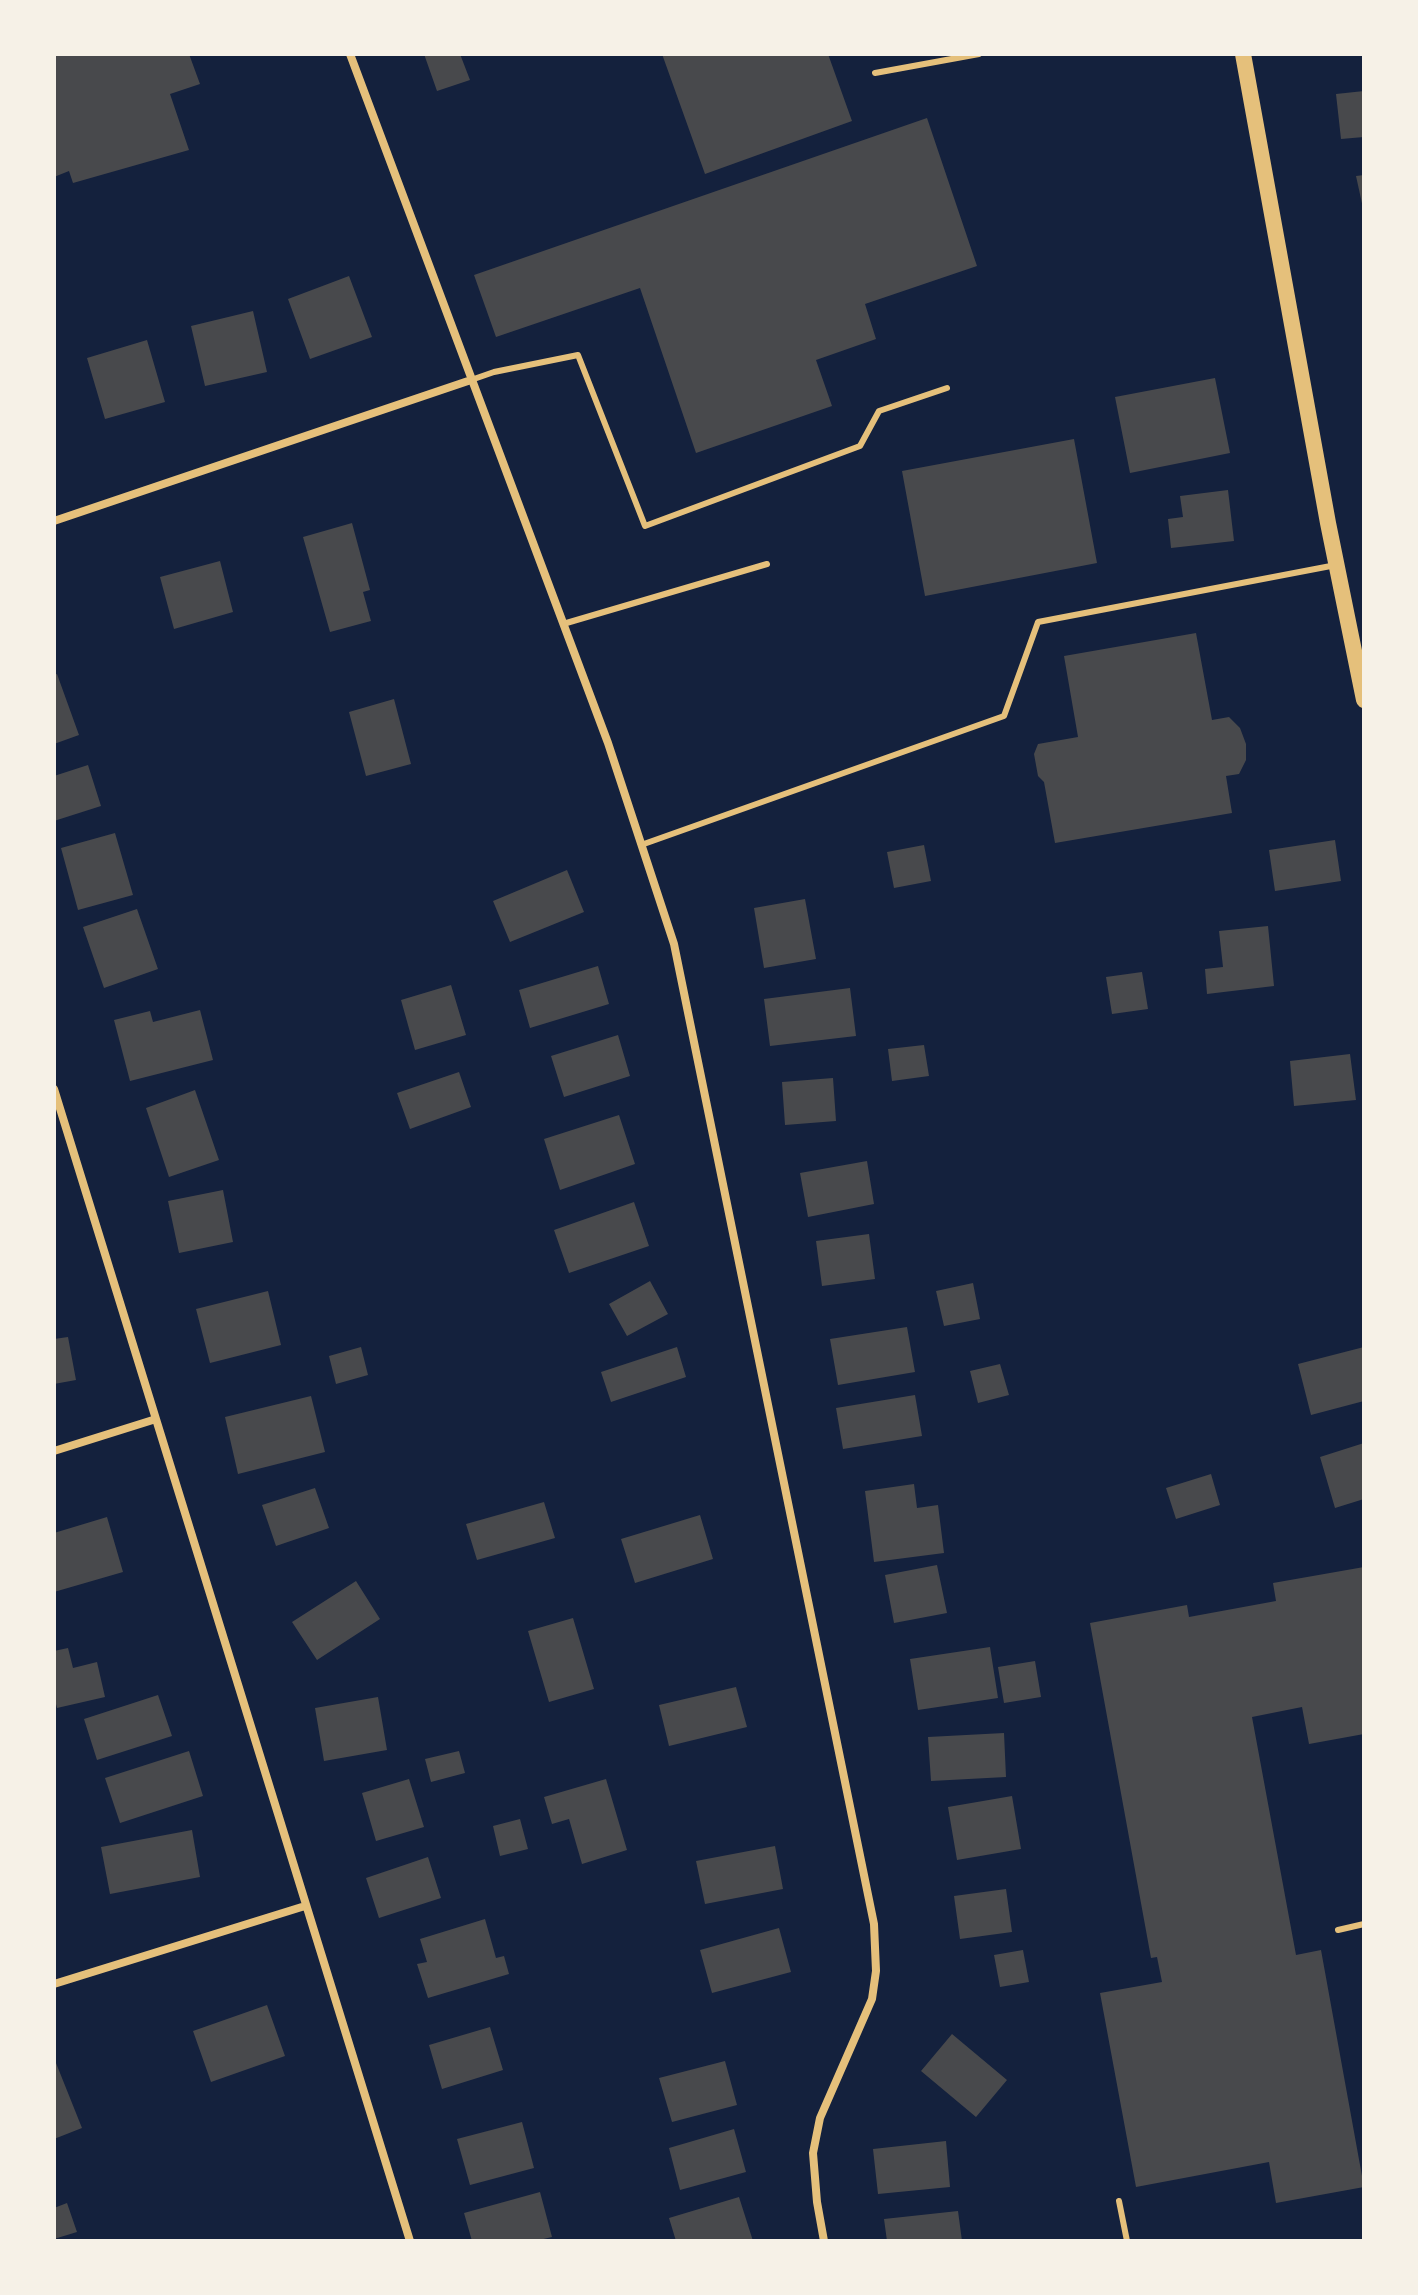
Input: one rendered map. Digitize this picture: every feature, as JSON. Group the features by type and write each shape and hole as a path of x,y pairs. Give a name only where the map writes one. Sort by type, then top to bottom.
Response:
{"main road":[{"path":"1243,54 1364,700"}],"street":[{"path":"350,54 608,743 674,944 874,1924 876,1971 872,1999 820,2118 813,2153 824,2241"},
{"path":"54,521 471,380"},
{"path":"54,1089 410,2241"},
{"path":"54,1451 156,1419"},
{"path":"54,1984 305,1906"}],"lane":[{"path":"875,73 979,54"},
{"path":"471,380 494,372 578,355 645,526 860,446 879,411 947,388"},
{"path":"563,624 767,564"},
{"path":"641,845 1004,716 1038,622 1337,565"},
{"path":"1338,1930 1364,1924"},
{"path":"1119,2201 1127,2241"}],"building":[{"path":"56,54 189,54 200,84 170,94 189,150 73,183 69,171 54,177"},
{"path":"424,54 460,54 470,80 437,91"},
{"path":"662,54 828,54 852,121 705,174"},
{"path":"1364,91 1364,137 1341,139 1336,94"},
{"path":"927,118 977,266 865,304 876,339 816,360 832,406 696,453 640,288 496,337 474,275"},
{"path":"1364,175 1364,208 1363,208 1356,176"},
{"path":"349,276 372,337 310,359 288,299"},
{"path":"253,311 267,372 205,386 191,326"},
{"path":"147,340 165,402 105,419 87,358"},
{"path":"1215,378 1230,453 1130,473 1115,397"},
{"path":"1074,439 1097,563 925,596 902,471"},
{"path":"1228,490 1234,541 1171,548 1168,519 1183,517 1180,496"},
{"path":"352,523 370,590 363,592 371,621 330,632 303,537"},
{"path":"220,561 233,612 174,629 160,577"},
{"path":"1196,633 1212,720 1229,717 1240,728 1246,744 1246,760 1239,774 1226,776 1232,813 1055,843 1044,782 1038,776 1034,754 1038,744 1078,737 1064,656"},
{"path":"57,674 79,735 54,744 54,675"},
{"path":"394,699 411,764 366,776 349,712"},
{"path":"88,765 101,806 54,821 54,776"},
{"path":"115,833 133,895 78,910 61,848"},
{"path":"1335,840 1341,881 1275,891 1269,850"},
{"path":"924,845 931,881 894,888 887,852"},
{"path":"567,870 584,912 510,942 493,901"},
{"path":"805,899 816,959 764,968 754,908"},
{"path":"137,909 158,969 104,988 83,927"},
{"path":"1268,926 1274,986 1207,994 1205,969 1223,967 1219,931"},
{"path":"598,966 609,1004 530,1028 519,990"},
{"path":"1142,972 1148,1009 1112,1014 1106,977"},
{"path":"451,985 466,1035 415,1050 401,1000"},
{"path":"850,988 856,1036 770,1046 764,999"},
{"path":"200,1010 213,1060 130,1081 114,1020 150,1011 153,1022"},
{"path":"618,1035 630,1076 564,1097 551,1056"},
{"path":"924,1045 929,1076 892,1081 888,1049"},
{"path":"1350,1054 1356,1100 1294,1106 1290,1061"},
{"path":"459,1072 471,1107 410,1129 397,1093"},
{"path":"833,1078 836,1121 785,1125 782,1082"},
{"path":"195,1090 219,1160 169,1177 146,1108"},
{"path":"619,1115 635,1164 560,1190 544,1139"},
{"path":"867,1161 874,1204 808,1217 800,1173"},
{"path":"223,1190 233,1242 179,1253 168,1201"},
{"path":"634,1202 649,1246 569,1273 554,1230"},
{"path":"869,1234 875,1279 822,1286 816,1241"},
{"path":"650,1281 668,1314 627,1336 609,1304"},
{"path":"973,1283 980,1319 944,1326 936,1291"},
{"path":"268,1291 281,1345 210,1363 196,1309"},
{"path":"907,1327 915,1372 838,1385 830,1339"},
{"path":"68,1337 76,1380 54,1384 54,1339"},
{"path":"361,1347 368,1375 336,1384 329,1356"},
{"path":"677,1347 686,1377 611,1402 601,1372"},
{"path":"1364,1347 1364,1401 1311,1415 1298,1364"},
{"path":"1000,1364 1009,1395 978,1403 970,1371"},
{"path":"915,1395 922,1436 843,1449 836,1408"},
{"path":"311,1396 325,1452 238,1474 225,1417"},
{"path":"1364,1443 1364,1499 1335,1508 1320,1457"},
{"path":"1211,1474 1220,1505 1176,1519 1166,1488"},
{"path":"914,1484 917,1508 938,1505 944,1553 874,1562 865,1491"},
{"path":"315,1488 329,1528 276,1546 262,1505"},
{"path":"544,1502 555,1538 477,1560 466,1524"},
{"path":"700,1515 713,1559 635,1583 621,1539"},
{"path":"107,1517 123,1572 54,1592 54,1533"},
{"path":"937,1565 947,1613 894,1623 885,1575"},
{"path":"1364,1567 1364,1734 1309,1744 1302,1707 1252,1717 1296,1955 1321,1950 1364,2187 1276,2203 1269,2162 1136,2187 1100,1993 1162,1982 1157,1957 1151,1958 1090,1623 1187,1605 1189,1617 1276,1601 1273,1583"},
{"path":"356,1581 380,1619 317,1660 292,1622"},
{"path":"573,1618 594,1689 549,1702 528,1631"},
{"path":"990,1647 998,1698 918,1710 910,1659"},
{"path":"68,1648 73,1668 97,1662 105,1697 57,1708 54,1651"},
{"path":"1035,1661 1041,1697 1004,1703 998,1667"},
{"path":"736,1687 747,1727 669,1746 659,1705"},
{"path":"158,1695 172,1736 97,1760 84,1719"},
{"path":"378,1697 387,1750 324,1761 315,1708"},
{"path":"1004,1733 1006,1777 931,1781 928,1737"},
{"path":"189,1751 203,1796 120,1823 105,1778"},
{"path":"459,1751 465,1773 431,1782 425,1759"},
{"path":"409,1779 424,1827 376,1841 362,1793"},
{"path":"606,1779 627,1850 582,1864 569,1819 552,1824 544,1797"},
{"path":"1012,1796 1021,1849 957,1860 948,1807"},
{"path":"520,1819 528,1849 500,1856 493,1826"},
{"path":"192,1830 200,1877 110,1894 101,1847"},
{"path":"775,1846 783,1889 705,1904 696,1861"},
{"path":"428,1857 441,1898 379,1918 366,1878"},
{"path":"1006,1889 1012,1932 960,1939 954,1896"},
{"path":"485,1919 496,1958 504,1956 509,1974 428,1998 417,1964 427,1962 420,1939"},
{"path":"779,1928 791,1972 712,1993 700,1950"},
{"path":"1023,1950 1029,1982 1000,1987 994,1955"},
{"path":"267,2005 285,2056 211,2082 193,2031"},
{"path":"490,2027 503,2070 442,2089 429,2045"},
{"path":"952,2034 1007,2080 976,2117 921,2071"},
{"path":"54,2058 82,2128 54,2139"},
{"path":"725,2061 737,2105 672,2122 659,2078"},
{"path":"522,2122 534,2168 470,2185 457,2139"},
{"path":"734,2129 746,2172 680,2190 669,2148"},
{"path":"946,2141 950,2187 878,2194 873,2149"},
{"path":"540,2192 552,2237 535,2241 472,2241 464,2213"},
{"path":"739,2197 753,2241 676,2241 669,2218"},
{"path":"67,2203 77,2232 54,2239 54,2208"},
{"path":"958,2211 962,2241 887,2241 884,2219"}]}
